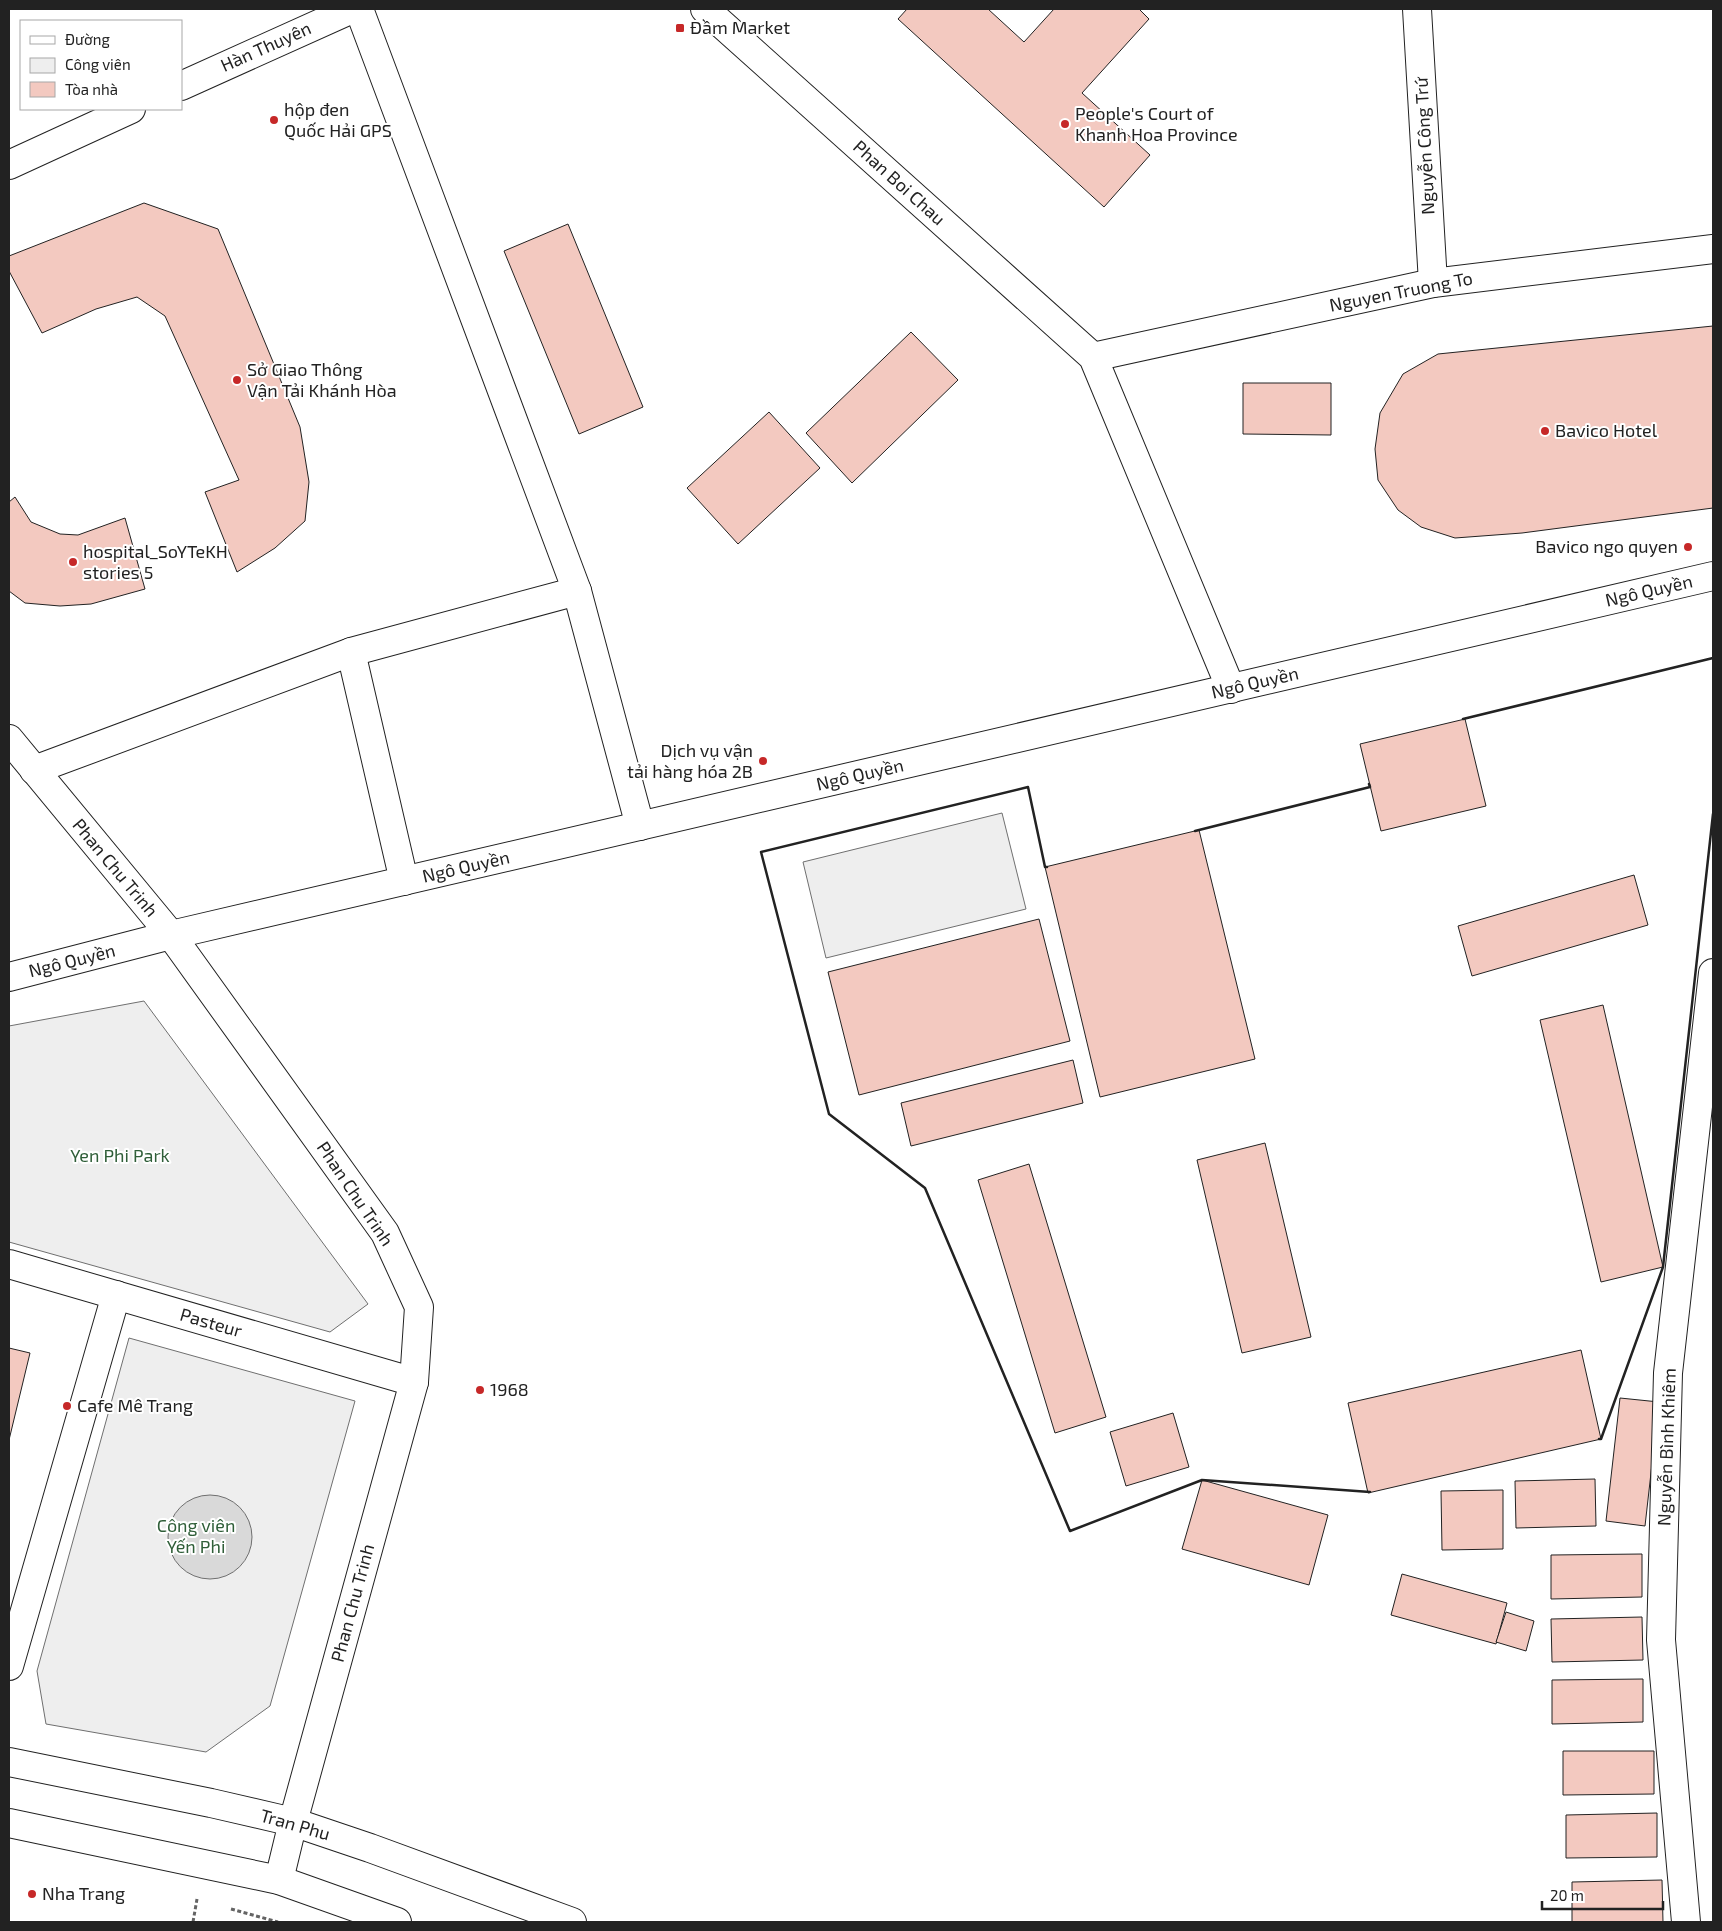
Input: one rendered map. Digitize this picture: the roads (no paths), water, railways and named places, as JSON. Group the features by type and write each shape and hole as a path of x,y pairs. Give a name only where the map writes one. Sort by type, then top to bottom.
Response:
{"street":[{"name":"Hàn Thuyên","path":"182,86 352,9"},
{"path":"359,9 577,590 640,826"},
{"name":"Phan Boi Chau","path":"704,9 1093,357"},
{"name":"Nguyễn Công Trứ","path":"1417,9 1433,283"},
{"path":"9,164 130,110"},
{"name":"Nguyen Truong To","path":"1093,357 1433,283 1713,249"},
{"path":"1093,357 1230,689"},
{"name":"Ngô Quyền","path":"9,977 171,936 404,881 1713,576"},
{"path":"34,770 350,652 577,590"},
{"path":"350,652 404,881"},
{"name":"Phan Chu Trinh","path":"9,739 171,936 386,1233 419,1307 414,1382 279,1880"},
{"name":"Nguyễn Bình Khiêm","path":"1686,1922 1661,1640 1668,1374 1713,973"},
{"name":"Pasteur","path":"9,1264 414,1382"},
{"path":"9,1666 116,1295"},
{"name":"Tran Phu","path":"9,1762 294,1822 572,1922"},
{"path":"9,1823 279,1880 397,1922"}],"place":[{"name":"Đầm Market","path":"680,28"},
{"name":"hộp đen Quốc Hải GPS","path":"274,120"},
{"name":"People's Court of Khanh Hoa Province","path":"1065,124"},
{"name":"Sở Giao Thông Vận Tải Khánh Hòa","path":"237,380"},
{"name":"Bavico Hotel","path":"1545,431"},
{"name":"Bavico ngo quyen","path":"1688,547"},
{"name":"hospital_SoYTeKH stories 5","path":"73,562"},
{"name":"Dịch vụ vận tải hàng hóa 2B","path":"763,761"},
{"name":"1968","path":"480,1390"},
{"name":"Cafe Mê Trang","path":"67,1406"},
{"name":"Nha Trang","path":"32,1894"}],"park label":[{"name":"Yen Phi Park","path":"120,1156"},
{"name":"Công viên Yến Phi","path":"196,1536"}]}
